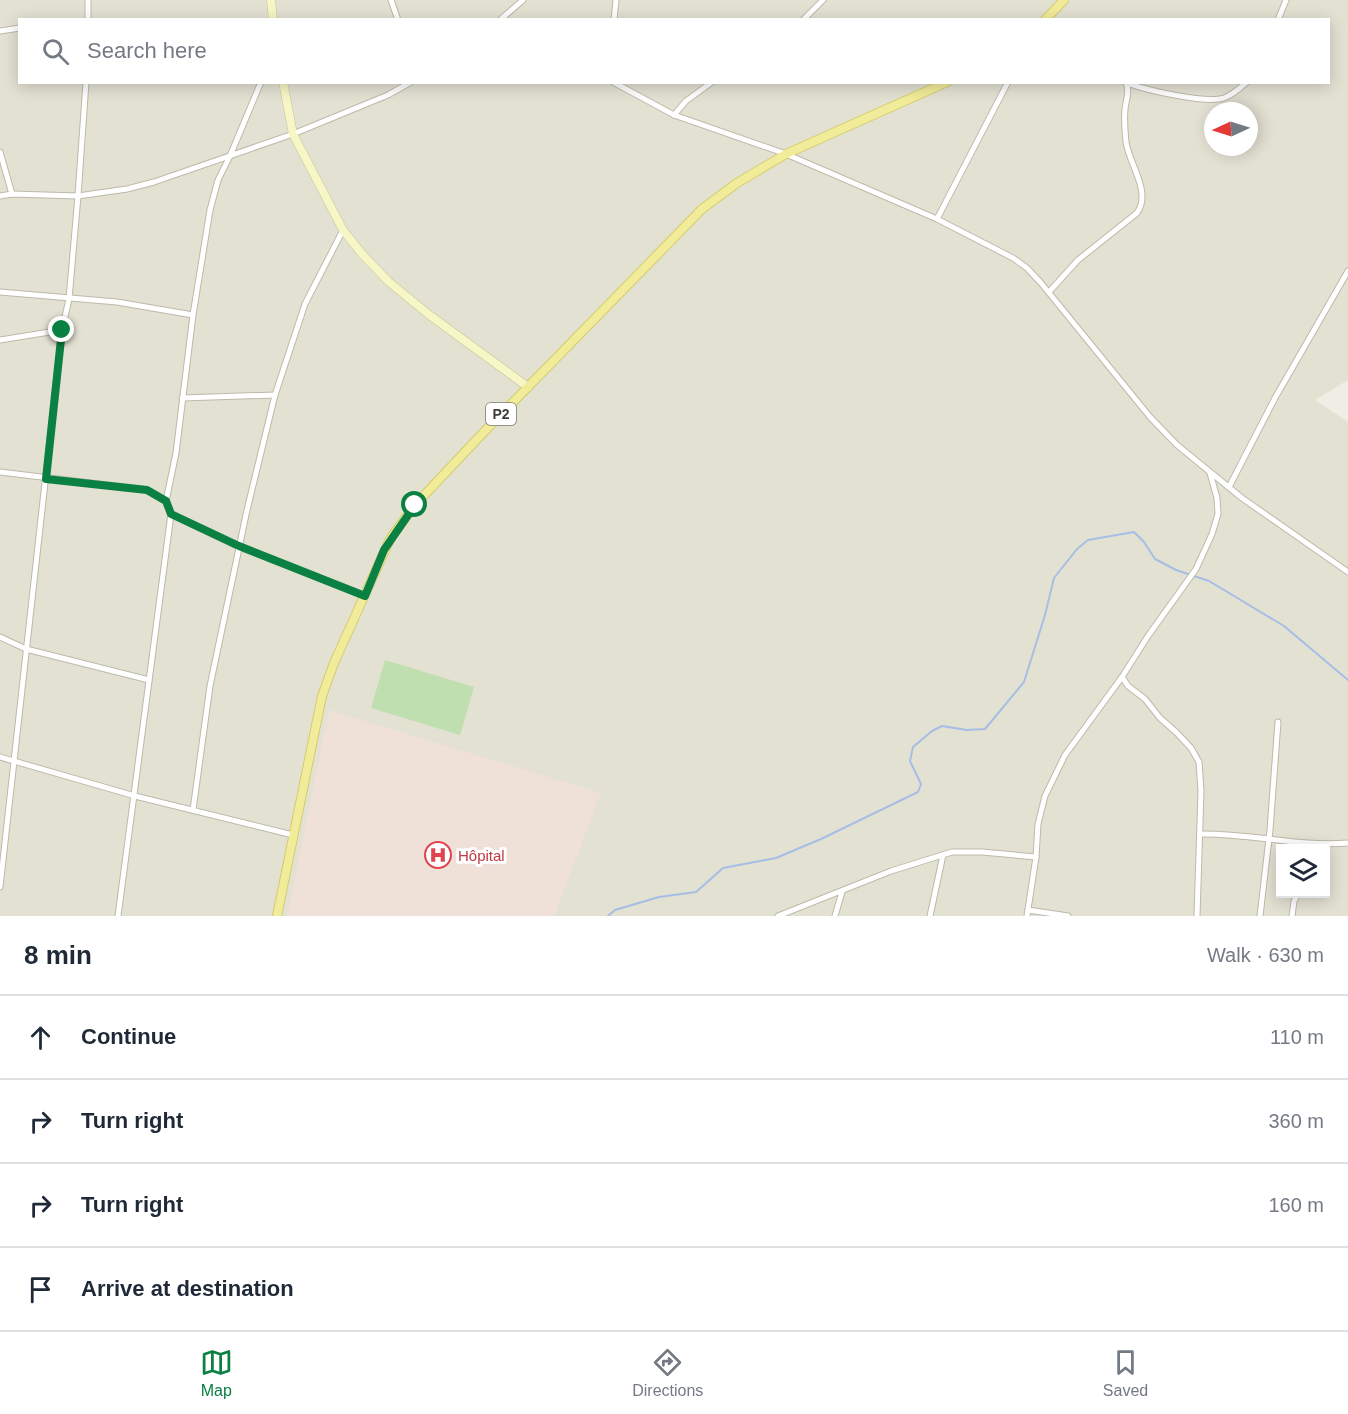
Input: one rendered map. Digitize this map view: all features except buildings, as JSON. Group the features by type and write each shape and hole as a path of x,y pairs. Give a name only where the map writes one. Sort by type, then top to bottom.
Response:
{"main road":[{"path":"271,0 273,18"},
{"path":"1048,18 1064,0"},
{"path":"283,84 293,134 343,230 362,254 389,282 428,314 528,387"},
{"name":"P2","path":"277,916 322,696 384,550 415,505 702,209 737,183 786,154 943,84"}],"street":[{"path":"88,0 88,18"},
{"path":"391,0 397,18"},
{"path":"502,18 523,0"},
{"path":"614,18 616,0"},
{"path":"805,18 822,0"},
{"path":"1279,18 1286,0"},
{"path":"0,31 18,28"},
{"path":"0,887 62,330 69,299 86,84"},
{"path":"118,916 171,514 166,501 176,453 192,315 214,190 260,84"},
{"path":"0,196 12,194 78,196 136,187 293,134 358,108 407,84"},
{"path":"617,84 674,114 786,154 937,219 1013,258 1027,268 1049,292 1150,417 1177,445 1229,487 1348,572"},
{"path":"674,114 686,101 709,84"},
{"path":"937,219 1007,84"},
{"path":"1049,292 1078,260 1141,208 1140,188 1126,144 1126,84"},
{"path":"1129,84 1204,99 1222,99 1245,84"},
{"path":"0,152 12,194"},
{"path":"193,810 210,686 274,394 305,304 343,230"},
{"path":"1229,487 1275,398 1348,271"},
{"path":"0,292 117,302 192,315"},
{"path":"0,340 62,330"},
{"path":"182,398 274,394"},
{"path":"1068,916 1027,913 1041,809 1056,770 1196,569 1212,534 1218,514 1217,498 1210,471"},
{"path":"0,472 147,490 166,501"},
{"path":"171,514 239,546 365,596"},
{"path":"0,637 26,649 149,680"},
{"path":"1122,677 1128,686 1149,703 1160,718 1197,756 1201,778 1197,916"},
{"path":"1260,916 1269,840 1278,722"},
{"path":"0,757 135,796 293,835"},
{"path":"1200,834 1239,835 1304,844"},
{"path":"1330,845 1348,843"},
{"path":"778,916 891,871 957,851 1036,857"},
{"path":"930,916 943,855"},
{"path":"835,916 842,891"},
{"path":"1292,916 1296,898"}],"shaded area":[{"path":"0,0 1348,0 1348,380 1315,400 1348,422 1348,916 0,916"},
{"name":"Hôpital","path":"329,710 601,793 554,916 287,916"}],"green space":[{"path":"385,660 474,687 460,735 371,708"}],"waterway":[{"path":"608,916 615,910 659,897 696,892 723,868 776,858 918,792 921,784 910,761 913,747 932,731 942,726 967,730 985,729 1024,682 1054,578 1077,549 1088,540 1134,532 1155,559 1176,570 1209,581 1284,626 1348,680"}],"place":[{"name":"Hôpital","path":"438,855"}],"route":[{"path":"62,330 46,479 147,490 166,501 171,514 239,546 365,596 390,539 415,505"}]}
